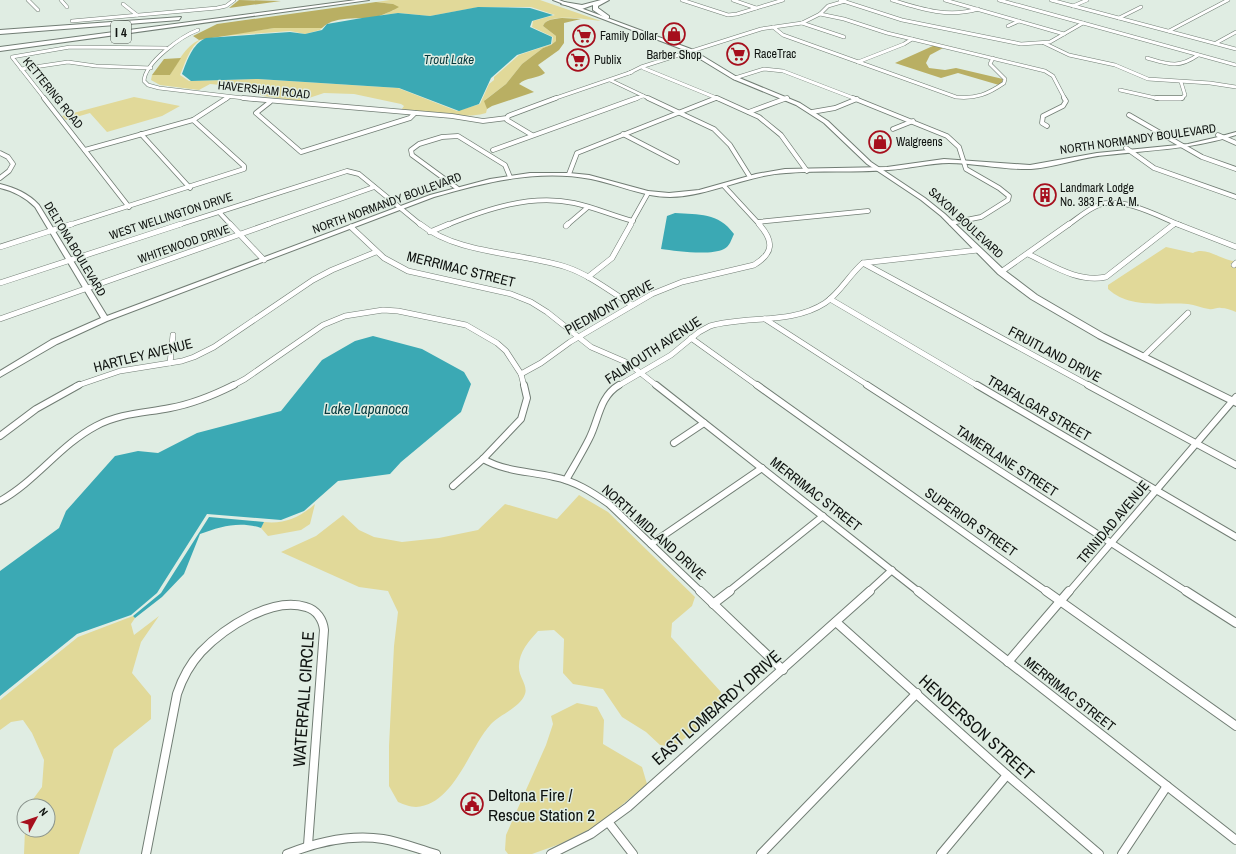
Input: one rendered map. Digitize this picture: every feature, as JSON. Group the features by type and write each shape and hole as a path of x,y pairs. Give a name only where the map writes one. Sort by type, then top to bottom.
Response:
{"highway":[{"name":"I 4","path":"0,32 230,14 334,0"},
{"name":"I 4","path":"0,49 367,0"},
{"path":"564,2 582,7 607,0"},
{"path":"601,2 596,5 595,9 607,17"},
{"path":"119,22 228,11"}],"main road":[{"name":"SAXON BOULEVARD","path":"555,0 622,23"},
{"name":"SAXON BOULEVARD","path":"582,7 692,52 735,78 787,98 812,112 876,169 923,199 951,223 1001,272 1034,297 1064,316 1143,357 1235,400"}],"street":[{"path":"28,0 38,10"},
{"path":"61,0 67,6"},
{"path":"72,21 217,8 226,6 234,0"},
{"path":"682,0 728,15 783,0"},
{"path":"733,0 757,8"},
{"path":"629,73 761,29 802,23 820,14 824,8 843,0 906,21 1000,42 1021,44 1044,43 1056,39 1083,23"},
{"path":"892,0 947,14 966,14 978,9"},
{"path":"946,0 1064,34"},
{"path":"999,0 1236,65"},
{"path":"1051,0 1236,49"},
{"path":"1073,6 1087,0"},
{"path":"1169,31 1228,0"},
{"path":"123,4 137,15"},
{"path":"1119,18 1141,7"},
{"path":"820,14 1035,68 1053,76 1066,101 1063,106 1043,116 1042,123 1047,126"},
{"path":"1008,26 1019,21"},
{"path":"802,23 844,37"},
{"path":"773,27 783,35 946,94 966,98 982,97 1004,83 1005,79 991,67 990,64 993,58"},
{"name":"HAVERSHAM ROAD","path":"198,30 190,32 166,48 151,68 144,81 148,85 270,102 461,118 476,124 507,118 515,112 629,73"},
{"path":"1216,43 1236,32"},
{"path":"858,62 904,44 912,38"},
{"path":"1044,43 1069,55 1115,65 1148,79 1236,87"},
{"name":"KETTERING ROAD","path":"129,207 12,57 70,47 166,48"},
{"path":"629,73 641,67 692,52"},
{"path":"1147,58 1179,65 1188,63 1198,55"},
{"path":"21,69 68,62 96,66 151,68"},
{"path":"641,67 647,68 749,112 781,135 806,170"},
{"path":"735,78 771,68 783,71 941,132 953,139 960,147 966,169 971,174 1005,191 1009,196 1008,200 981,217 951,223"},
{"path":"610,80 700,122 724,137 750,176"},
{"path":"1120,90 1160,99 1181,99 1185,95 1181,82"},
{"path":"493,150 643,96"},
{"path":"85,150 193,120 229,97"},
{"path":"568,174 577,153 716,98"},
{"path":"749,112 787,98"},
{"path":"812,112 834,108 857,99"},
{"path":"270,102 256,114 301,152 410,118 415,113"},
{"path":"1129,115 1202,157 1236,170"},
{"path":"507,118 532,136"},
{"path":"0,248 190,188 244,169 244,166 193,120"},
{"path":"893,129 913,121"},
{"name":"NORTH NORMANDY BOULEVARD","path":"0,374 54,342 105,319 457,188 510,177 536,174 568,174 609,181 648,193 685,194 704,192 750,176 783,171 888,169 935,161 963,160 1006,166 1030,167 1094,154 1178,143 1218,135 1236,128"},
{"name":"NORTH NORMANDY BOULEVARD","path":"1127,149 1184,146 1224,138 1236,133"},
{"path":"141,134 190,188"},
{"path":"623,134 677,162"},
{"path":"1218,135 1236,143"},
{"path":"457,188 412,155 412,150 419,144 442,137 453,136 463,138 505,165 509,171 510,177"},
{"path":"1127,149 1154,168 1236,197"},
{"path":"0,153 8,157 12,164 9,171 0,178"},
{"name":"WEST WELLINGTON DRIVE","path":"0,283 337,173 348,171 359,174 374,187"},
{"name":"DELTONA BOULEVARD","path":"0,186 24,194 31,199 105,319"},
{"name":"PIEDMONT DRIVE","path":"521,374 541,364 558,349 652,294 682,282 754,265 762,260 769,252 771,242 767,233 724,186"},
{"path":"374,187 430,232 455,243 540,260 566,267 588,277 632,305"},
{"name":"WHITEWOOD DRIVE","path":"0,319 374,187"},
{"path":"588,277 612,258 648,193"},
{"path":"430,232 494,208 531,202 558,201 574,203 633,221"},
{"path":"1001,272 1101,203 1111,202 1129,206 1236,248"},
{"path":"566,226 588,208"},
{"path":"758,222 868,211"},
{"path":"219,212 264,260"},
{"path":"1028,254 1082,278 1099,280 1106,277 1174,224"},
{"name":"MERRIMAC STREET","path":"351,227 376,252 390,263 408,271 487,287 531,302 561,322 591,347 628,363 641,372 1236,840"},
{"path":"863,263 978,250"},
{"name":"HARTLEY AVENUE","path":"0,436 36,409 76,386 120,371 170,363 194,357 214,347 314,280 332,270 376,252"},
{"name":"FALMOUTH AVENUE","path":"566,480 592,433 600,404 616,387 671,355 691,338 709,326 723,322 765,319 802,313 821,305 830,299 841,288 854,269 863,263"},
{"name":"FRUITLAND DRIVE","path":"863,263 1236,465"},
{"name":"TRAFALGAR STREET","path":"830,299 1236,537"},
{"path":"0,501 18,492 80,436 97,425 130,413 171,408 214,396 245,379 323,325 345,316 376,311 398,311 466,325 484,334 506,351 521,374 527,398 521,419 483,459 453,486"},
{"path":"1143,357 1188,313"},
{"name":"TAMERLANE STREET","path":"765,319 1236,623"},
{"path":"170,363 173,335"},
{"name":"SUPERIOR STREET","path":"691,338 1236,726"},
{"name":"TRINIDAD AVENUE","path":"1008,662 1061,602 1195,443 1235,400"},
{"path":"674,443 704,423"},
{"name":"NORTH MIDLAND DRIVE","path":"483,459 496,467 510,472 544,475 566,480 594,493 609,504 783,670"},
{"path":"651,544 762,468"},
{"path":"713,604 823,516"},
{"name":"EAST LOMBARDY DRIVE","path":"551,854 569,847 609,823 783,670 892,570"},
{"name":"WATERFALL CIRCLE","path":"146,854 176,694 182,679 201,652 218,636 262,611 293,603 303,605 317,613 323,624 324,630 308,845"},
{"name":"HENDERSON STREET","path":"836,622 1099,854"},
{"path":"762,854 917,693"},
{"path":"941,854 1007,774"},
{"path":"1122,854 1167,786"},
{"path":"609,823 633,854"},
{"path":"287,854 308,845 344,839 382,839 424,852 436,854"}],"shaded area":[{"path":"239,0 281,1 229,8"},
{"path":"390,0 540,0 601,21 578,18 560,18 552,19 546,22 543,26 556,36 556,41 551,45 543,48 522,64 506,84 485,100 487,109 486,113 476,115 455,116 401,110 404,106 401,104 354,94 324,93 300,101 263,96 251,90 232,86 210,84 199,90 160,85 151,80 152,75 170,75 188,48 192,44 204,38 195,44 180,75 189,81 257,79 398,88 457,111 480,104 489,84 494,80 494,77 519,55 552,44 553,37 532,27 533,21 555,15 531,7 479,7 430,16 399,13 382,15 394,10 393,4 376,2"},
{"path":"376,2 393,4 399,7 375,17 335,21 328,23 322,28 274,28 199,40 193,36 217,24"},
{"path":"562,18 581,19 564,23 564,43 559,50 538,65 545,73 525,80 519,84 534,92 487,109 484,101 506,84 522,64 543,48 556,41 556,36 543,26 544,24 551,20"},
{"path":"274,28 322,28 320,30 305,34 290,31 210,37"},
{"path":"935,45 945,47 930,55 926,63 929,68 945,70 956,68 1003,79 1002,83 999,85 958,73 941,78 895,63"},
{"path":"181,58 170,75 152,75 164,59"},
{"path":"134,97 180,106 162,116 107,132 90,113 66,120 62,116"},
{"path":"1166,247 1193,253 1198,251 1208,252 1234,261 1230,265 1236,266 1236,312 1225,308 1210,309 1188,304 1156,304 1136,302 1126,300 1108,289 1108,285"},
{"path":"579,495 608,512 695,597 692,606 672,623 671,637 721,692 719,711 674,747 660,745 646,732 622,717 603,689 573,684 563,673 564,639 554,630 538,631 522,652 520,657 519,671 526,691 519,703 491,724 483,734 460,774 441,797 429,804 416,807 398,802 389,786 389,746 394,646 398,612 388,591 359,587 281,552 316,536 343,515 359,530 374,537 402,542 439,538 478,530 505,504 557,519"},
{"path":"315,504 310,524 301,530 268,536 261,528 264,522 279,522 291,519 303,513"},
{"path":"133,616 135,618 131,624 134,635 159,616 141,642 132,673 151,696 151,719 114,749 79,854 24,854 25,838 56,838 56,798 34,798 42,787 44,760 32,733 23,720 11,722 0,730 0,700 78,637"},
{"path":"577,703 597,707 604,720 603,744 642,767 647,784 598,825 560,844 532,854 508,854 505,850 506,835 546,745 553,724 551,716"}],"water":[{"name":"Trout Lake","path":"478,7 530,8 553,15 532,21 530,27 552,37 551,44 517,55 491,78 479,104 459,111 399,88 258,79 191,81 182,74 188,58 197,44 206,38 290,32 305,34 322,30 327,24 362,18 398,13 430,16"},
{"path":"675,213 715,218 728,227 734,234 730,243 724,249 702,253 661,249 667,216"},
{"name":"Lake Lapanoca","path":"373,336 422,349 464,372 471,384 461,412 401,462 390,474 338,481 304,511 281,520 207,514 157,593 131,615 77,634 0,696 0,571 59,528 66,511 115,456 138,451 158,453 197,433 281,411 322,360 355,341"},
{"path":"209,517 264,522 261,528 246,525 230,525 200,534 184,574 162,597 135,618 133,616 161,593"}],"place":[{"name":"Barber Shop","path":"674,34"},
{"name":"Family Dollar","path":"584,36"},
{"name":"RaceTrac","path":"738,54"},
{"name":"Publix","path":"578,60"},
{"name":"Walgreens","path":"880,142"},
{"name":"Landmark Lodge No. 383 F. & A. M.","path":"1045,195"},
{"name":"Deltona Fire / Rescue Station 2","path":"472,804"}]}
